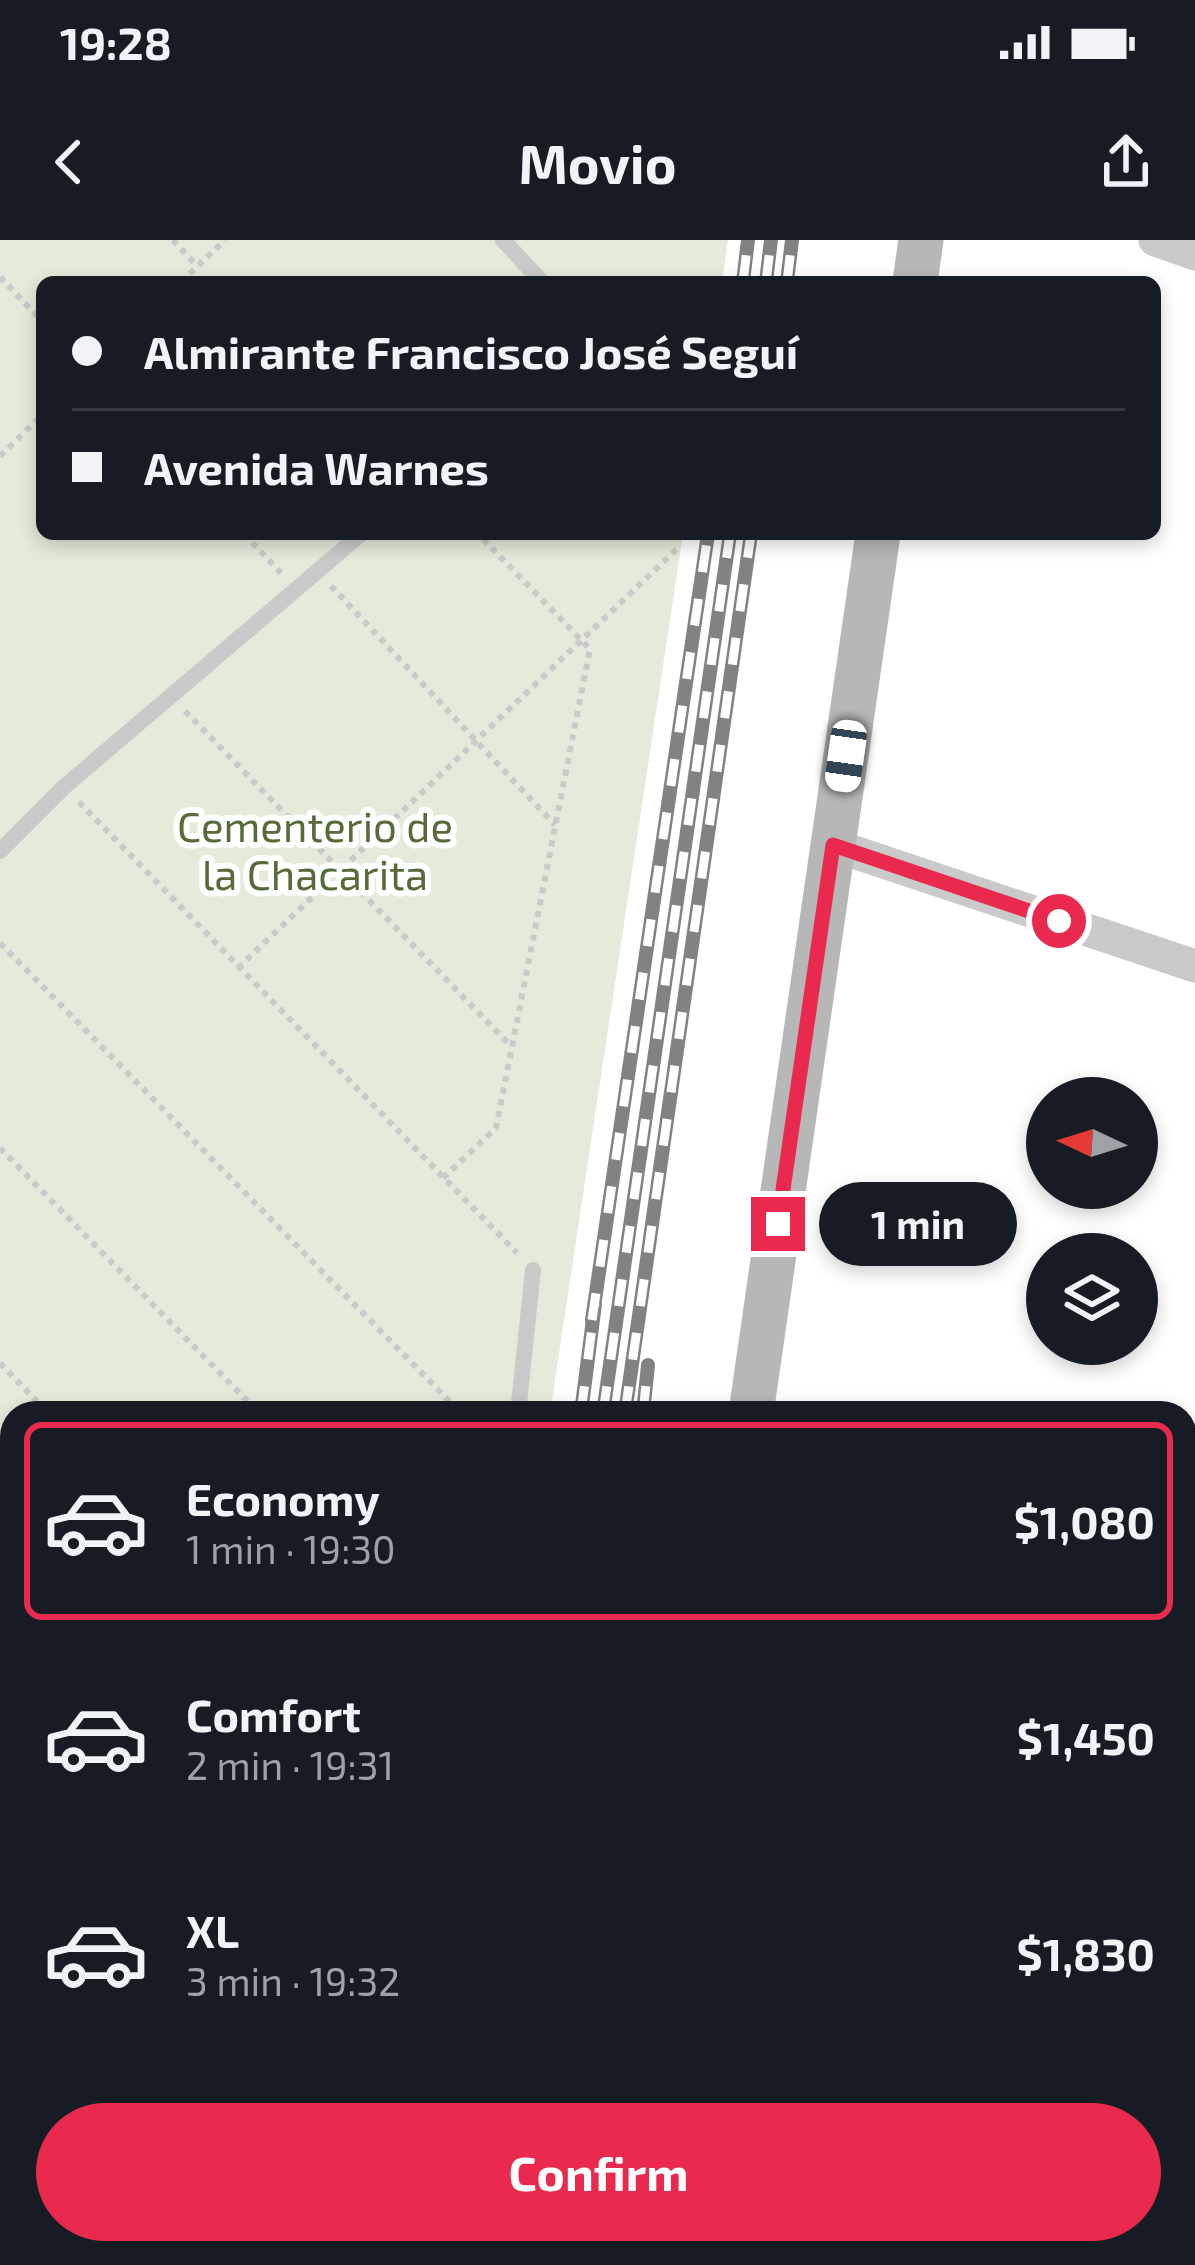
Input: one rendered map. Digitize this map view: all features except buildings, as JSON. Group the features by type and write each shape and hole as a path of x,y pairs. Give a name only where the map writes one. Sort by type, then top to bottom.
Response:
{"main road":[{"path":"916,276 921,240"},
{"path":"753,1401 877,540"}],"street":[{"path":"1155,240 1195,254"},
{"path":"833,845 1195,966"}],"lane":[{"path":"503,240 536,276"},
{"path":"0,851 64,787 354,540"},
{"path":"519,1401 533,1270"}],"path":[{"path":"173,240 197,266"},
{"path":"188,276 224,240"},
{"path":"1,280 36,315"},
{"path":"0,456 36,422"},
{"path":"250,540 295,586"},
{"path":"443,1178 496,1128 590,649 484,540"},
{"path":"238,968 678,548"},
{"path":"316,570 555,824"},
{"path":"170,695 511,1046"},
{"path":"64,787 533,1270"},
{"path":"0,944 449,1401"},
{"path":"0,1148 247,1401"},
{"path":"0,1364 36,1401"}],"green space":[{"name":"Cementerio de la Chacarita","path":"0,240 728,240 723,276 36,276 36,540 682,540 552,1401 0,1401"}],"railway":[{"path":"744,276 748,240"},
{"path":"767,276 771,240"},
{"path":"788,276 792,240"},
{"path":"592,1320 707,540"},
{"path":"605,1401 729,540"},
{"path":"627,1401 750,540"},
{"path":"583,1401 595,1304"},
{"path":"644,1401 648,1365"}],"route":[{"path":"778,1224 833,845 1059,921"}]}
